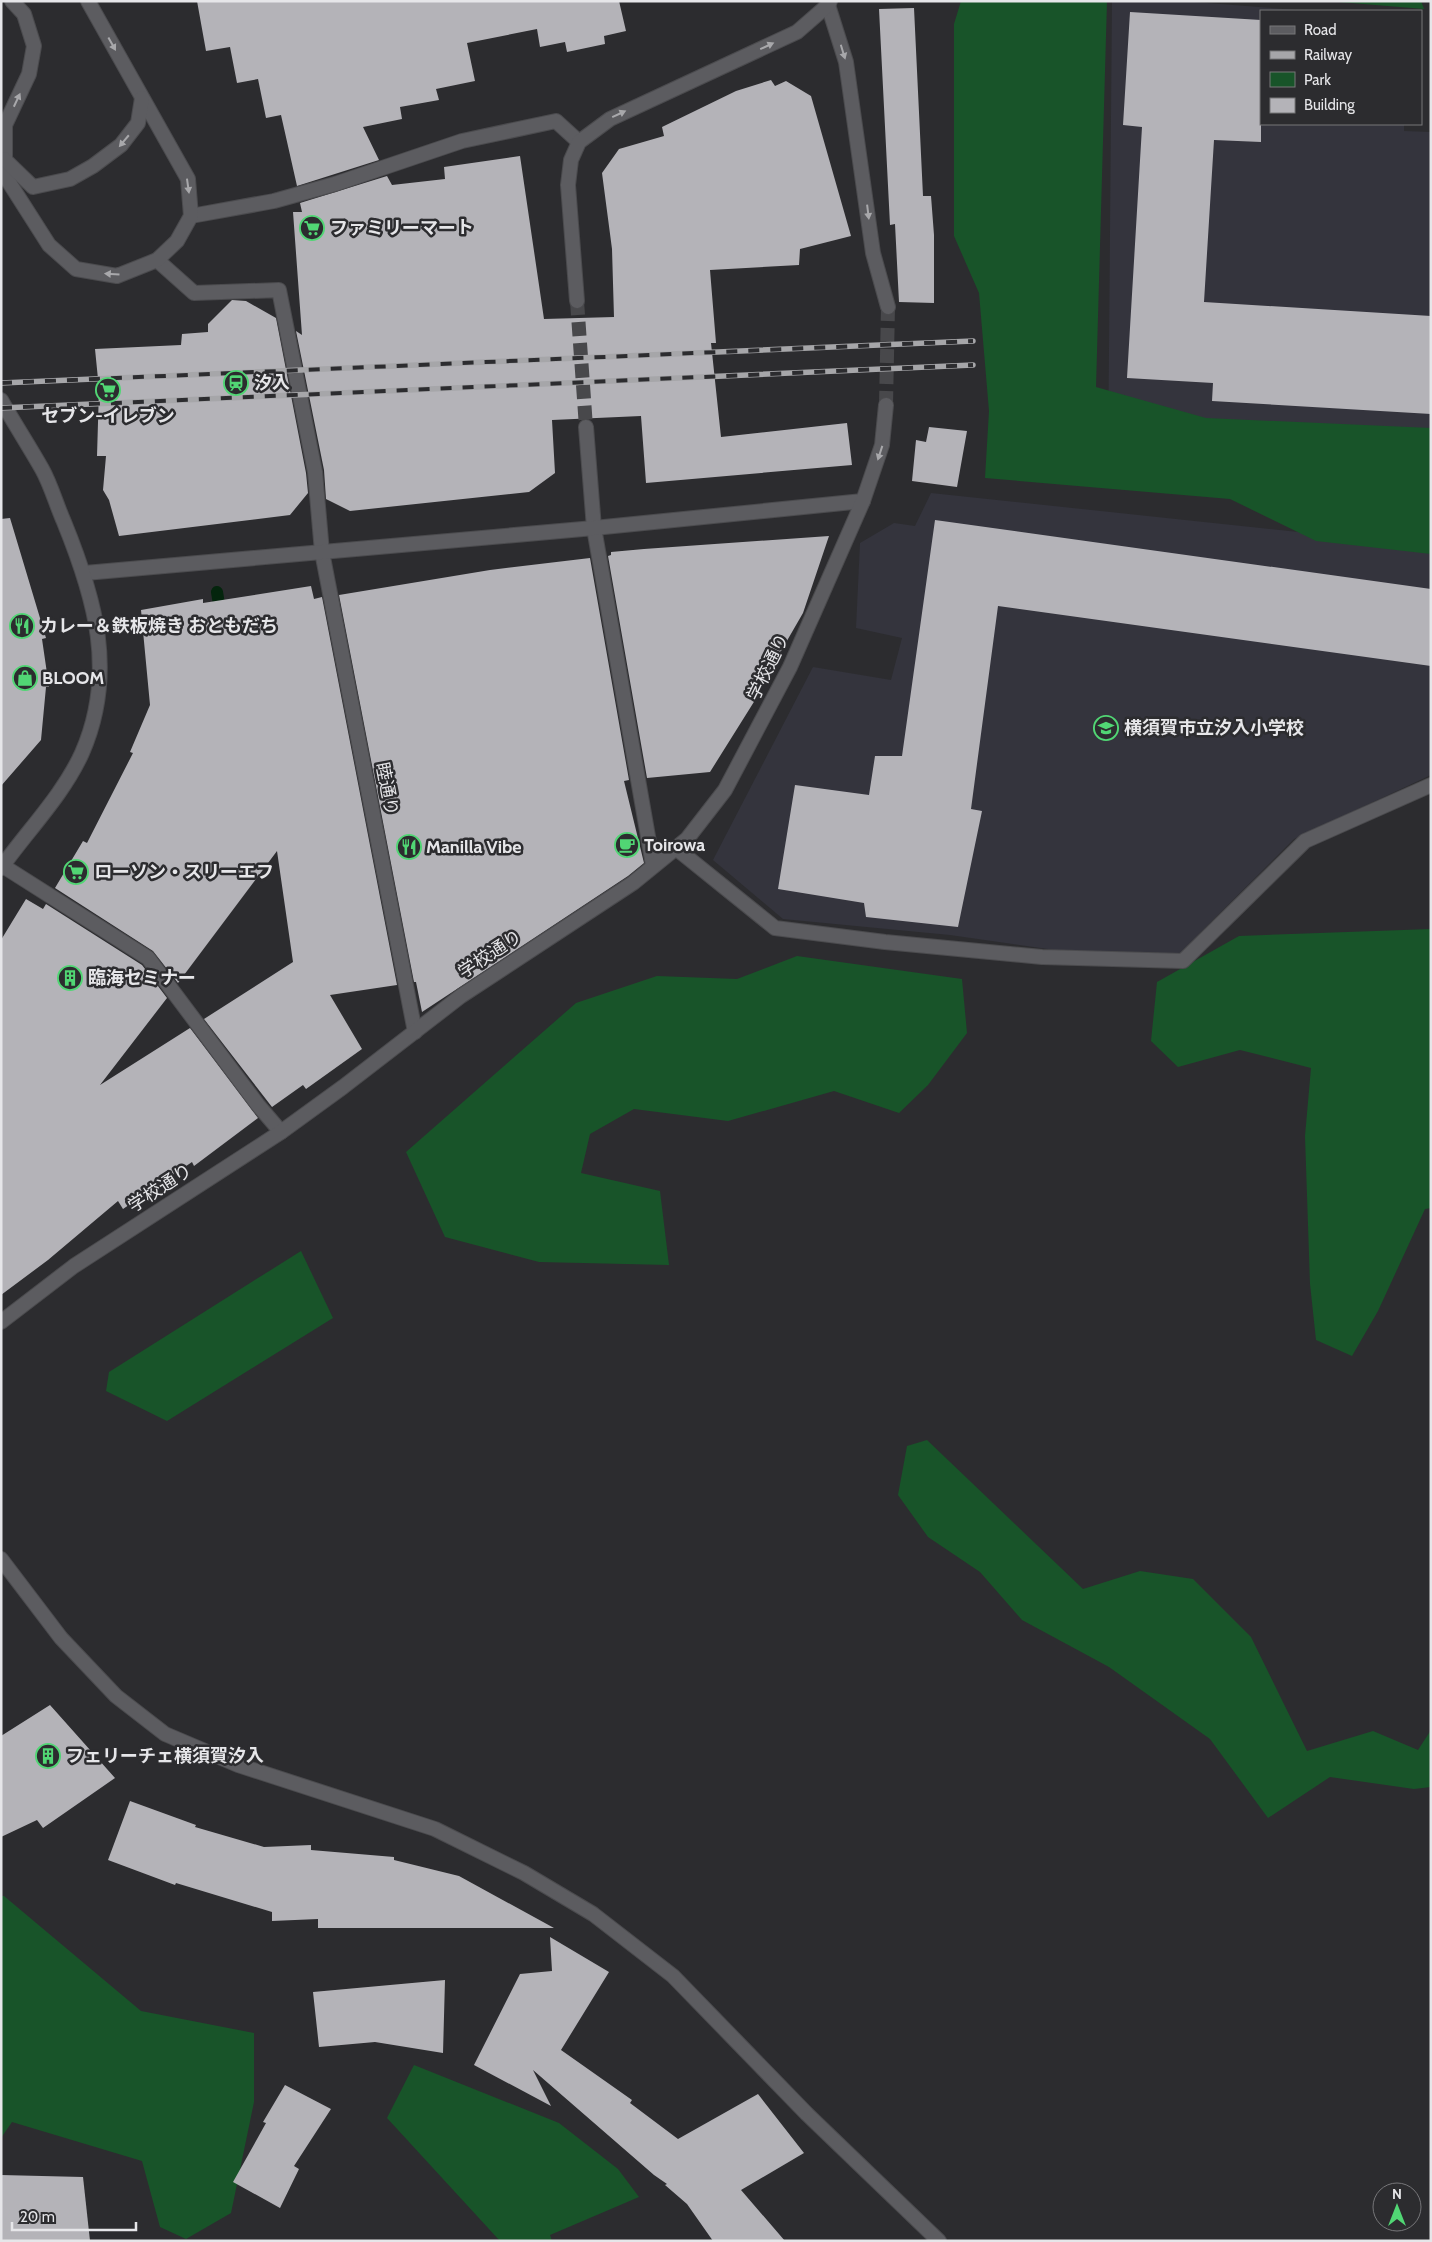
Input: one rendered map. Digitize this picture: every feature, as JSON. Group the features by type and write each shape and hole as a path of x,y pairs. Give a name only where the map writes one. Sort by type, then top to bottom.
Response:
{"street":[{"path":"12,1 24,14 34,46 29,74 5,125 4,158 6,176 49,245 76,269 117,276 157,260 177,241 192,216 188,179 88,1"},
{"path":"577,301 568,185 572,160 579,142 610,118 796,32 829,3 846,62 873,253 888,308"},
{"path":"4,158 33,187 70,178 92,166 121,145 138,123 142,98"},
{"path":"192,216 274,201 335,184 462,141 556,121 579,142"},
{"name":"睦通り","path":"157,260 194,293 279,290 315,472 322,552 415,1032"},
{"path":"1,400 42,470 85,573 99,638 100,683 95,716 81,754 62,787 2,867 148,958 258,1105 281,1132"},
{"name":"学校通り","path":"1,1322 74,1266 281,1132 461,996 633,883 687,839 725,790 790,667 863,501 882,445 886,405"},
{"path":"586,428 594,528 654,865"},
{"path":"85,573 594,528 863,501"},
{"path":"677,849 775,928 885,942 1042,957 1183,961 1306,840 1431,785"},
{"path":"1,1559 61,1638 116,1696 165,1734 238,1765 435,1829 524,1874 593,1914 673,1976 772,2079 939,2241"}],"shaded area":[{"path":"1112,1 1182,1 1296,10 1260,10 1260,125 1404,125 1404,131 1431,132 1431,489 1108,463"},
{"name":"横須賀市立汐入小学校","path":"931,493 1431,546 1431,775 1294,839 1167,966 950,935 783,919 713,860 813,667 891,680 902,638 856,628 860,543 894,523 915,526"}],"green space":[{"path":"961,1 1107,1 1096,387 1206,418 1431,428 1431,554 1316,541 1230,499 985,478 989,411 979,293 954,236 954,24"},
{"path":"1327,1 1421,1 1424,9"},
{"path":"1431,929 1431,1208 1425,1209 1378,1311 1352,1356 1316,1340 1310,1284 1305,1136 1311,1068 1240,1050 1178,1067 1151,1041 1157,982 1239,936"},
{"path":"797,956 962,979 967,1033 928,1085 899,1113 834,1091 728,1121 634,1109 590,1134 581,1173 660,1191 669,1265 539,1262 445,1237 406,1152 576,1003 657,976 737,979"},
{"path":"301,1251 333,1318 167,1421 106,1391 109,1372"},
{"path":"927,1440 1083,1589 1140,1571 1193,1579 1251,1637 1307,1751 1373,1731 1418,1750 1431,1730 1431,1787 1414,1789 1330,1777 1268,1818 1210,1739 1109,1667 1022,1620 980,1572 928,1537 898,1495 907,1446"},
{"path":"1,1896 4,1896 141,2011 254,2033 254,2102 231,2213 186,2239 160,2227 142,2161 12,2122 1,2138"},
{"path":"414,2065 559,2123 618,2169 639,2197 550,2235 552,2241 500,2241 387,2118"}],"building":[{"path":"197,1 619,1 626,31 604,36 605,44 567,52 565,42 540,47 537,29 467,43 475,81 436,89 439,100 400,107 402,119 363,127 379,160 297,186 281,115 266,118 258,79 237,83 230,47 206,51"},
{"path":"914,8 923,196 931,196 934,235 934,303 899,302 895,224 890,225 879,9"},
{"path":"1130,12 1260,20 1261,142 1214,140 1204,302 1431,316 1431,414 1212,401 1213,383 1127,378 1142,127 1123,125"},
{"path":"771,80 775,86 786,81 811,96 851,236 800,249 799,265 710,270 716,343 711,343 721,437 847,423 852,465 646,483 641,416 552,420 555,473 529,492 350,511 326,499 324,470 296,331 302,335 293,212 302,212 300,203 387,176 392,185 445,179 444,167 520,156 544,319 614,317 612,249 602,173 619,149 664,136 662,127 736,91"},
{"path":"232,300 246,301 276,318 306,473 308,493 290,515 119,536 109,500 103,490 106,456 97,456 99,389 95,349 181,345 182,334 208,332 208,324"},
{"path":"929,427 967,431 957,487 912,481 916,440 926,442"},
{"path":"10,518 46,638 42,639 49,687 46,687 41,740 1,786 1,519"},
{"path":"935,520 1431,589 1431,666 998,606 971,809 982,811 958,927 866,917 864,903 778,889 795,785 869,795 875,756 902,756"},
{"path":"829,536 803,613 755,696 757,697 710,772 647,778 608,556 611,555 611,552"},
{"path":"590,558 629,780 624,781 644,863 628,876 422,1012 416,982 414,982 339,595 490,570"},
{"path":"311,586 314,599 322,597 397,985 330,995 362,1049 306,1089 303,1085 272,1107 204,1019 293,962 277,851 178,983 153,951 55,888 83,841 87,843 133,753 130,752 150,705 141,610 203,599 203,603"},
{"path":"26,899 43,909 46,904 142,965 167,998 100,1085 190,1028 258,1118 194,1166 192,1162 123,1209 118,1201 48,1260 1,1295 1,940"},
{"name":"フェリーチェ横須賀汐入","path":"50,1705 115,1778 43,1828 37,1820 1,1837 1,1736"},
{"path":"130,1801 196,1825 195,1827 264,1847 311,1845 311,1850 394,1857 394,1860 459,1876 554,1928 318,1928 318,1919 272,1921 272,1912 176,1883 175,1885 108,1860"},
{"path":"550,1937 609,1972 561,2050 632,2100 630,2103 678,2139 758,2094 804,2153 741,2190 785,2241 713,2241 687,2204 665,2185 667,2184 654,2175 533,2070 551,2106 474,2065 520,1974 552,1971"},
{"path":"445,1980 443,2053 375,2042 319,2047 313,1992"},
{"path":"285,2085 331,2109 294,2166 299,2169 280,2208 233,2182 266,2123 263,2122"},
{"path":"1,2175 83,2177 90,2241 1,2241"}],"waterway":[{"path":"217,592 221,617"}],"tunnel":[{"path":"577,301 586,427"},
{"path":"886,405 888,307"}],"railway":[{"path":"1,383 973,341"},
{"path":"1,408 973,365"}],"place":[{"name":"ファミリーマート","path":"312,228"},
{"name":"汐入","path":"236,383"},
{"name":"セブン-イレブン","path":"108,390"},
{"name":"カレー＆鉄板焼き おともだち","path":"22,626"},
{"name":"BLOOM","path":"25,678"},
{"name":"横須賀市立汐入小学校","path":"1106,728"},
{"name":"Toirowa","path":"627,845"},
{"name":"Manilla Vibe","path":"409,847"},
{"name":"ローソン・スリーエフ","path":"76,872"},
{"name":"臨海セミナー","path":"70,978"},
{"name":"フェリーチェ横須賀汐入","path":"48,1756"}]}
